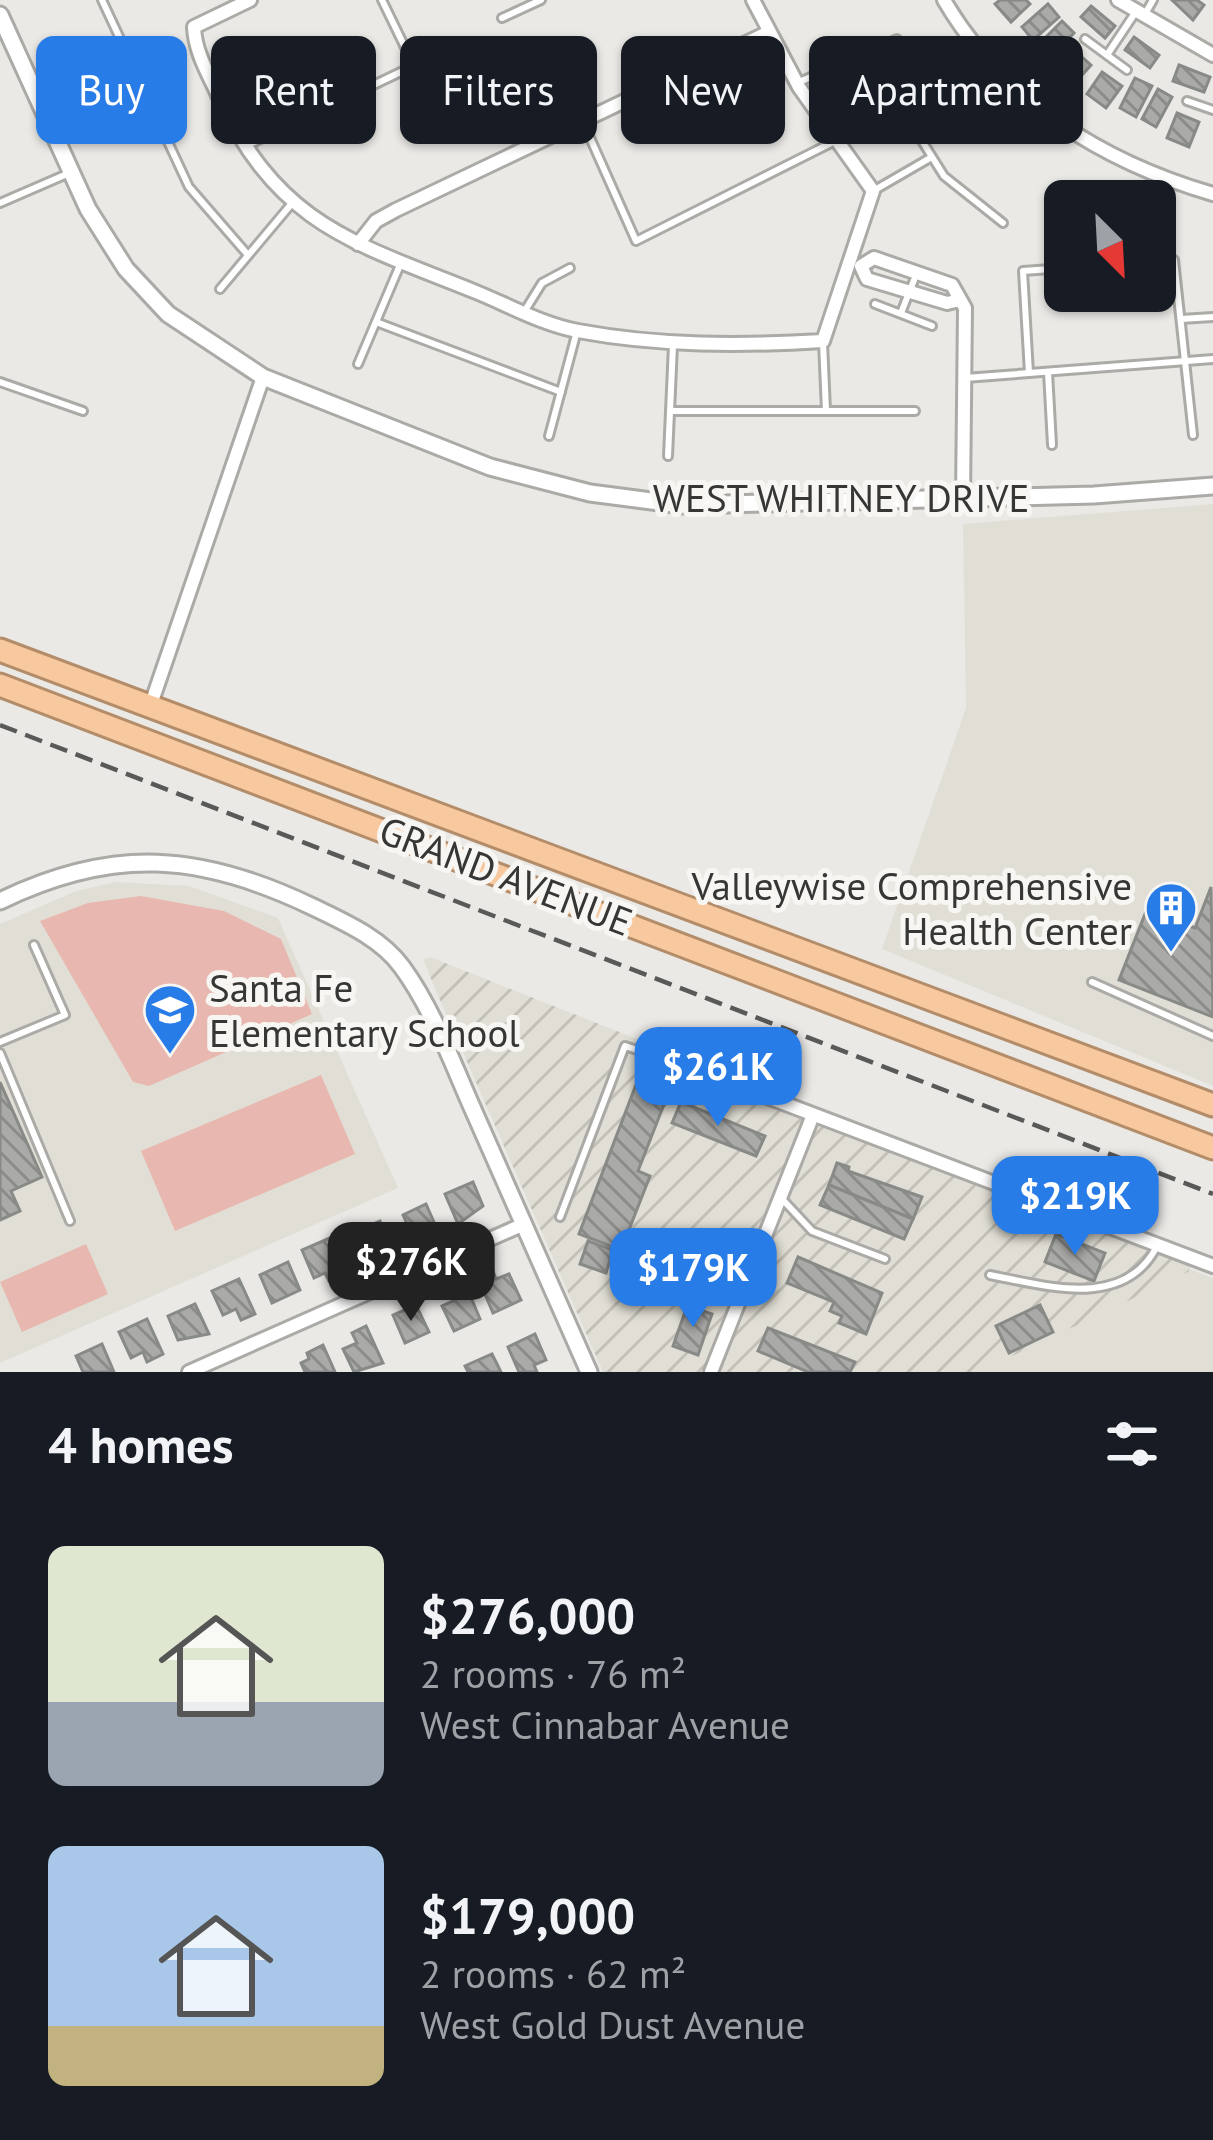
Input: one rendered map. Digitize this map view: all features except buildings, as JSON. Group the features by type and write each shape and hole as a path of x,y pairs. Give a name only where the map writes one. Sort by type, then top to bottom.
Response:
{"highway":[{"name":"GRAND AVENUE","path":"0,650 1213,1105"},
{"name":"GRAND AVENUE","path":"0,685 1213,1148"}],"street":[{"path":"250,0 194,27 195,44 263,176 292,202 358,244 577,332 674,344 823,340 855,264 873,190 841,144"},
{"path":"753,0 767,33 809,99"},
{"path":"944,0 995,68 1051,119 1137,169 1213,194"},
{"path":"1118,0 1213,56"},
{"name":"WEST WHITNEY DRIVE","path":"0,16 104,238 154,300 203,341 263,377 490,467 590,493 718,506 1213,486"},
{"path":"597,114 767,33"},
{"path":"358,244 376,221 535,144"},
{"path":"855,264 874,258 917,272 952,285 960,300 965,320 963,499"},
{"path":"855,264 867,279 947,303 960,300"},
{"path":"150,707 263,377"},
{"path":"0,901 71,871 120,862 172,861 219,870 296,899 383,947 401,966 444,1045 589,1372"},
{"path":"683,1065 1213,1266"},
{"path":"712,1372 813,1115"},
{"path":"189,1372 524,1224"}],"lane":[{"path":"102,0 189,187 248,255"},
{"path":"382,0 400,38"},
{"path":"1107,55 1153,0"},
{"path":"502,18 536,1"},
{"path":"1085,39 1127,70"},
{"path":"245,146 400,72"},
{"path":"797,83 809,78"},
{"path":"1186,101 1211,110 1213,97"},
{"path":"593,144 636,241 828,144"},
{"path":"922,144 944,176 1003,223"},
{"path":"873,190 930,158"},
{"path":"0,203 70,172"},
{"path":"220,289 292,202"},
{"path":"358,364 401,262"},
{"path":"524,312 542,284 570,268"},
{"path":"1029,373 1023,271 1044,270"},
{"path":"901,313 917,272"},
{"path":"1176,277 1193,435"},
{"path":"875,304 932,326"},
{"path":"1181,320 1213,317"},
{"path":"376,322 561,392"},
{"path":"549,436 577,332"},
{"path":"823,340 826,411"},
{"path":"668,456 674,344"},
{"path":"964,378 1213,359"},
{"path":"1048,372 1052,445"},
{"path":"0,382 83,411"},
{"path":"670,411 915,411"},
{"path":"0,1042 65,1015 34,946"},
{"path":"1092,982 1213,1036"},
{"path":"560,1217 625,1046 683,1065"},
{"path":"0,1053 70,1222"},
{"path":"780,1198 797,1210 812,1231 885,1259"},
{"path":"990,1275 1090,1290 1135,1276 1157,1246"}],"shaded area":[{"path":"1213,504 1213,1086 882,949 966,708 963,524"},
{"name":"Santa Fe Elementary School","path":"116,882 189,886 278,918 398,1188 0,1363 0,924 76,891"},
{"path":"141,896 224,911 281,939 312,1014 149,1086 133,1082 40,921 88,903"},
{"path":"430,957 1197,1251 1188,1272 979,1372 603,1372 436,991 423,959"},
{"path":"321,1075 355,1154 175,1231 141,1151"},
{"path":"86,1244 108,1294 22,1332 0,1282"},
{"path":"1189,1269 1213,1278 1213,1372 979,1372"}],"railway":[{"path":"0,725 1213,1194"}],"place":[{"name":"Valleywise Comprehensive Health Center","path":"1171,954"},
{"name":"Santa Fe Elementary School","path":"170,1056"}]}
